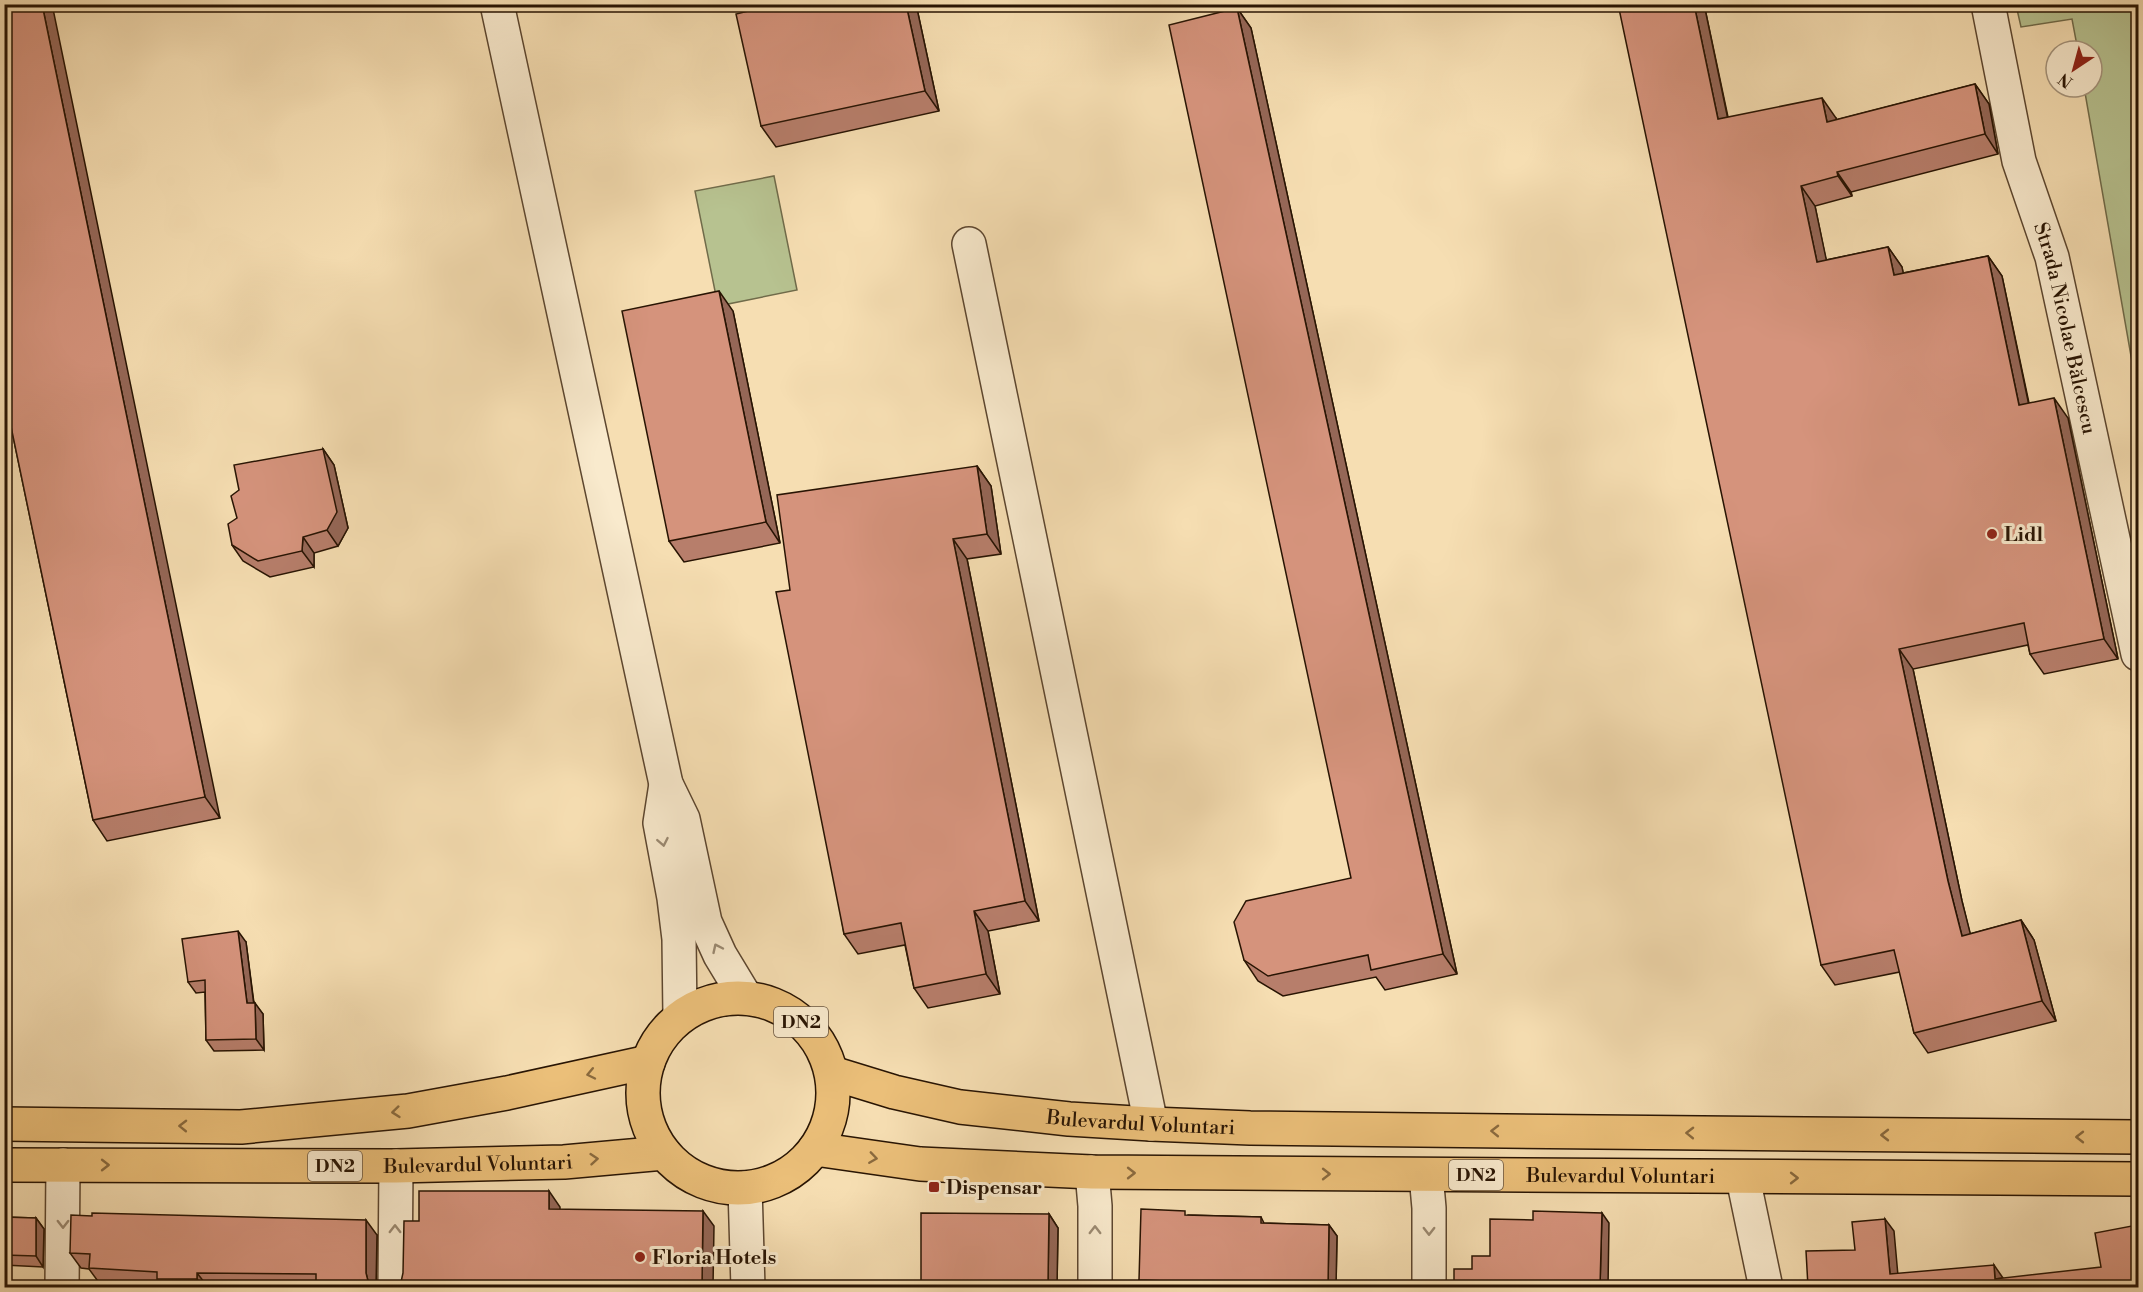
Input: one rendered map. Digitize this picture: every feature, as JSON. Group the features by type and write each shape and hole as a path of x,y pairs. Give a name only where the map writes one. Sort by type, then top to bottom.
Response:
{"highway":[{"name":"DN2","path":"648,1062 661,1037 680,1017 700,1005 723,999 746,998 776,1006 801,1022 820,1045 832,1073"},
{"path":"4,1124 241,1127 408,1111 507,1093 648,1062 643,1085 644,1110 652,1133 664,1154 687,1174 715,1186 746,1188 772,1182 796,1169 815,1149 828,1126 833,1100 832,1073"},
{"name":"Bulevardul Voluntari","path":"832,1073 894,1092 960,1107 1069,1119 1151,1124 1552,1132 2139,1137"},
{"name":"Bulevardul Voluntari","path":"815,1149 920,1164 1092,1172 2139,1179"},
{"name":"Bulevardul Voluntari","path":"4,1165 396,1166 564,1162 664,1154"}],"street":[{"path":"497,4 666,784 683,819 705,922 720,955 746,998"},
{"name":"Strada Nicolae Bălcescu","path":"1988,4 2019,161 2052,257 2139,654"},
{"path":"969,244 1151,1124"},
{"path":"666,784 660,822 679,939 680,1017"},
{"path":"62,1287 63,1165"},
{"path":"395,1287 396,1166"},
{"path":"1092,1172 1095,1206 1095,1287"},
{"path":"1426,1175 1429,1208 1430,1287"},
{"path":"1743,1178 1766,1287"},
{"path":"746,1188 748,1287"}],"green space":[{"path":"2016,5 2138,5 2138,396 2086,99 2104,99 2104,39 2076,39 2072,19 2021,27"},
{"path":"774,176 797,290 718,306 695,191"}],"building":[{"path":"4,4 42,4 205,797 93,820 4,393"},
{"path":"778,4 906,4 925,91 761,126 736,14"},
{"path":"1618,4 1694,4 1718,119 1822,98 1827,122 1975,84 1985,134 1837,172 1838,176 1801,186 1817,262 1888,247 1894,275 1988,256 2019,405 2054,398 2104,639 2030,654 2024,623 1899,649 1948,881 1962,936 2021,920 2042,1001 1914,1033 1894,950 1821,965"},
{"path":"1237,8 1443,954 1371,970 1368,955 1268,976 1244,960 1234,922 1246,901 1351,878 1169,25"},
{"path":"719,291 766,522 669,541 622,311"},
{"path":"323,449 337,512 327,530 303,537 302,551 258,561 232,545 228,524 237,518 231,496 239,490 234,465"},
{"path":"977,466 987,534 953,539 1025,901 974,911 986,974 914,988 901,923 844,934 776,592 790,590 777,495"},
{"path":"238,931 247,1003 255,1003 256,1039 206,1040 205,980 188,982 182,939"},
{"path":"419,1191 549,1191 549,1209 703,1211 702,1287 395,1287 401,1282 403,1273 404,1221 419,1221"},
{"path":"1141,1209 1185,1211 1185,1215 1261,1217 1261,1223 1329,1225 1328,1287 1167,1287 1167,1281 1139,1280"},
{"path":"1533,1211 1602,1213 1600,1287 1454,1287 1454,1269 1472,1269 1472,1256 1490,1256 1490,1219 1533,1220"},
{"path":"92,1213 366,1220 366,1273 373,1287 316,1287 316,1274 197,1273 197,1279 157,1279 157,1272 89,1268 90,1254 70,1253 71,1215 92,1216"},
{"path":"921,1213 1049,1214 1048,1284 1029,1284 1029,1287 956,1287 956,1283 921,1283"},
{"path":"4,1217 36,1218 36,1256 4,1255"},
{"path":"1885,1219 1890,1274 1994,1265 1995,1279 2101,1267 2095,1233 2137,1225 2139,1231 2139,1287 1808,1287 1806,1251 1855,1250 1852,1222"}],"place":[{"name":"Lidl","path":"1992,534"},
{"name":"Dispensar","path":"934,1187"},
{"name":"Floria Hotels","path":"640,1257"}]}
